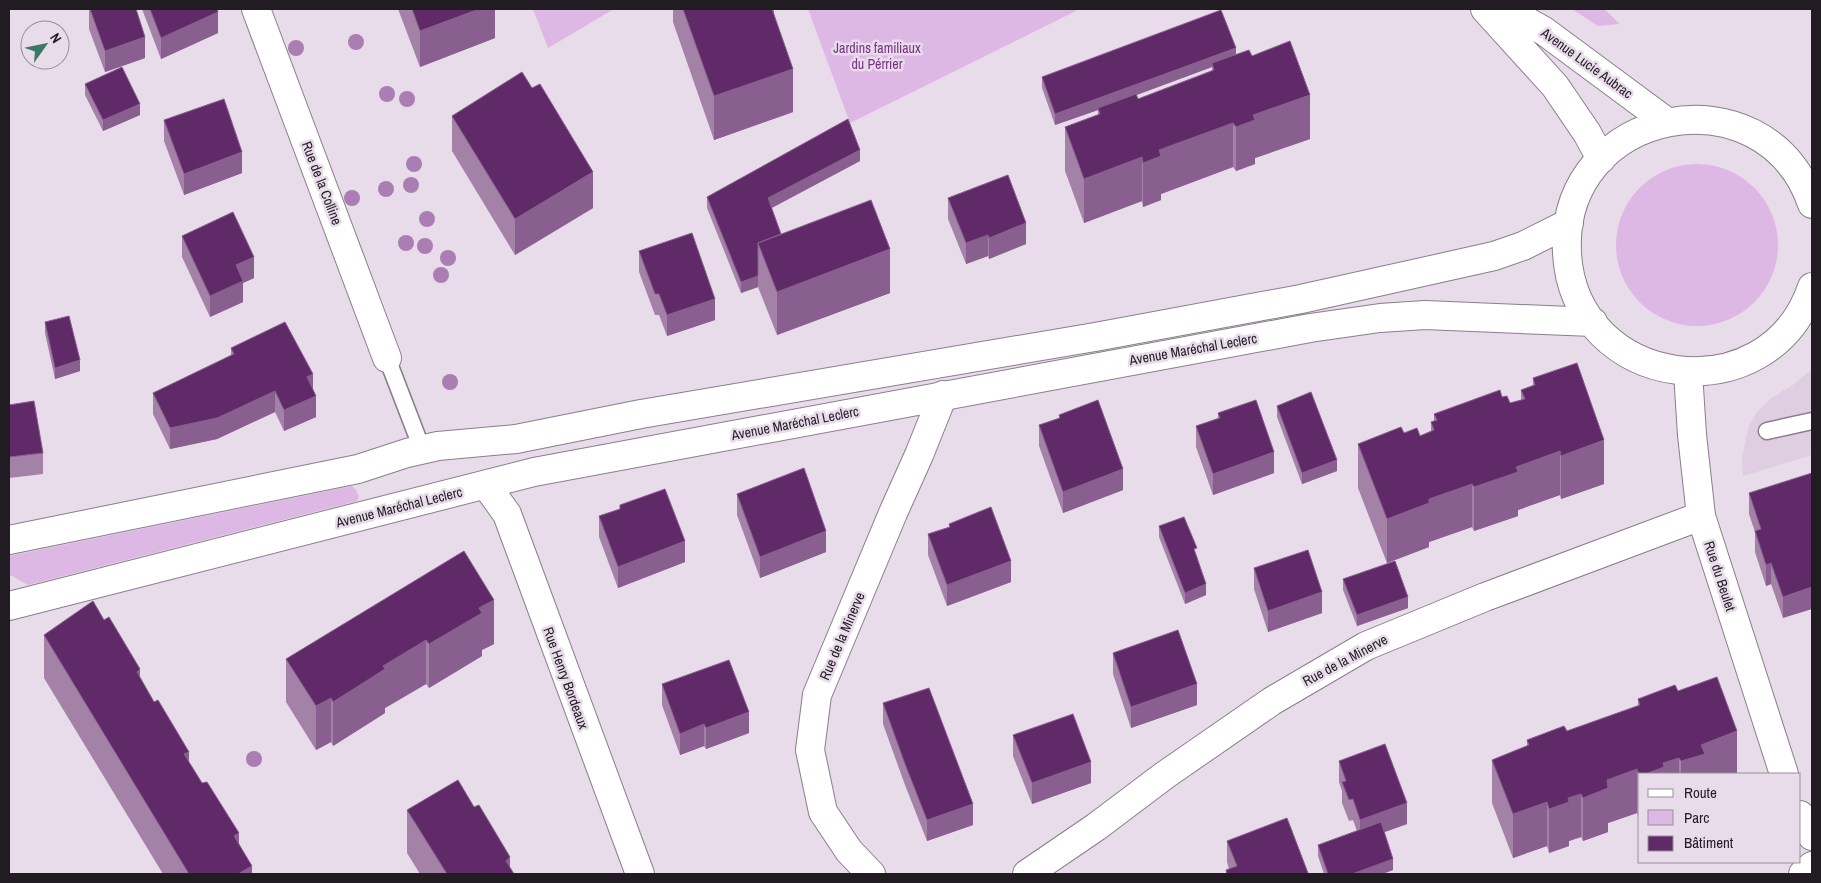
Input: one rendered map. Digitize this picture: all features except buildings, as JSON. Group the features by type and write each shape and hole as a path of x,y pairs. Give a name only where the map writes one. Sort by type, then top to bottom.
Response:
{"main road":[{"name":"Rue de la Colline","path":"256,9 387,358"},
{"name":"Avenue Lucie Aubrac","path":"1484,9 1555,86 1587,133 1601,159"},
{"name":"Avenue Lucie Aubrac","path":"1505,9 1544,31 1667,122"},
{"path":"1812,204 1804,173 1768,144 1732,126 1706,120 1667,122 1629,136 1610,150 1593,168 1580,188 1571,211 1567,253 1569,268 1578,297 1592,322 1612,343 1635,358 1661,368 1688,372 1729,367 1767,349 1796,319 1812,288"},
{"path":"9,540 358,468 422,449 453,444 516,439 641,414 1005,353 1301,299 1494,256 1523,246 1569,223"},
{"name":"Avenue Maréchal Leclerc","path":"9,606 534,472 1310,328 1380,318 1447,315 1592,322"},
{"name":"Rue du Beulet","path":"1688,372 1692,435 1701,516 1784,773"},
{"name":"Rue de la Minerve","path":"871,874 849,851 823,812 810,750 817,695 943,395"},
{"name":"Rue Henry Bordeaux","path":"486,485 507,514 640,874"},
{"name":"Rue de la Minerve","path":"1027,874 1272,701 1366,646 1485,597 1701,516"},
{"path":"1801,817 1812,836"},
{"path":"1803,874 1812,866"}],"lane":[{"path":"387,358 422,449"},
{"path":"1767,431 1812,421"}],"shaded area":[{"path":"1812,369 1812,455 1743,476 1742,458 1748,428 1757,412 1771,398 1793,385"}],"green space":[{"path":"533,9 614,9 548,48"},
{"name":"Jardins familiaux du Pérrier","path":"808,9 1080,9 850,123"},
{"path":"1572,9 1604,9 1620,24 1598,26"},
{"path":"1705,164 1721,167 1735,173 1749,182 1760,193 1775,221 1778,245 1777,261 1769,283 1760,297 1749,308 1721,323 1689,326 1673,323 1659,317 1645,308 1634,297 1619,269 1616,237 1619,221 1625,207 1634,193 1645,182 1673,167"},
{"path":"352,486 359,497 357,501 28,585 9,576 9,556"}]}
